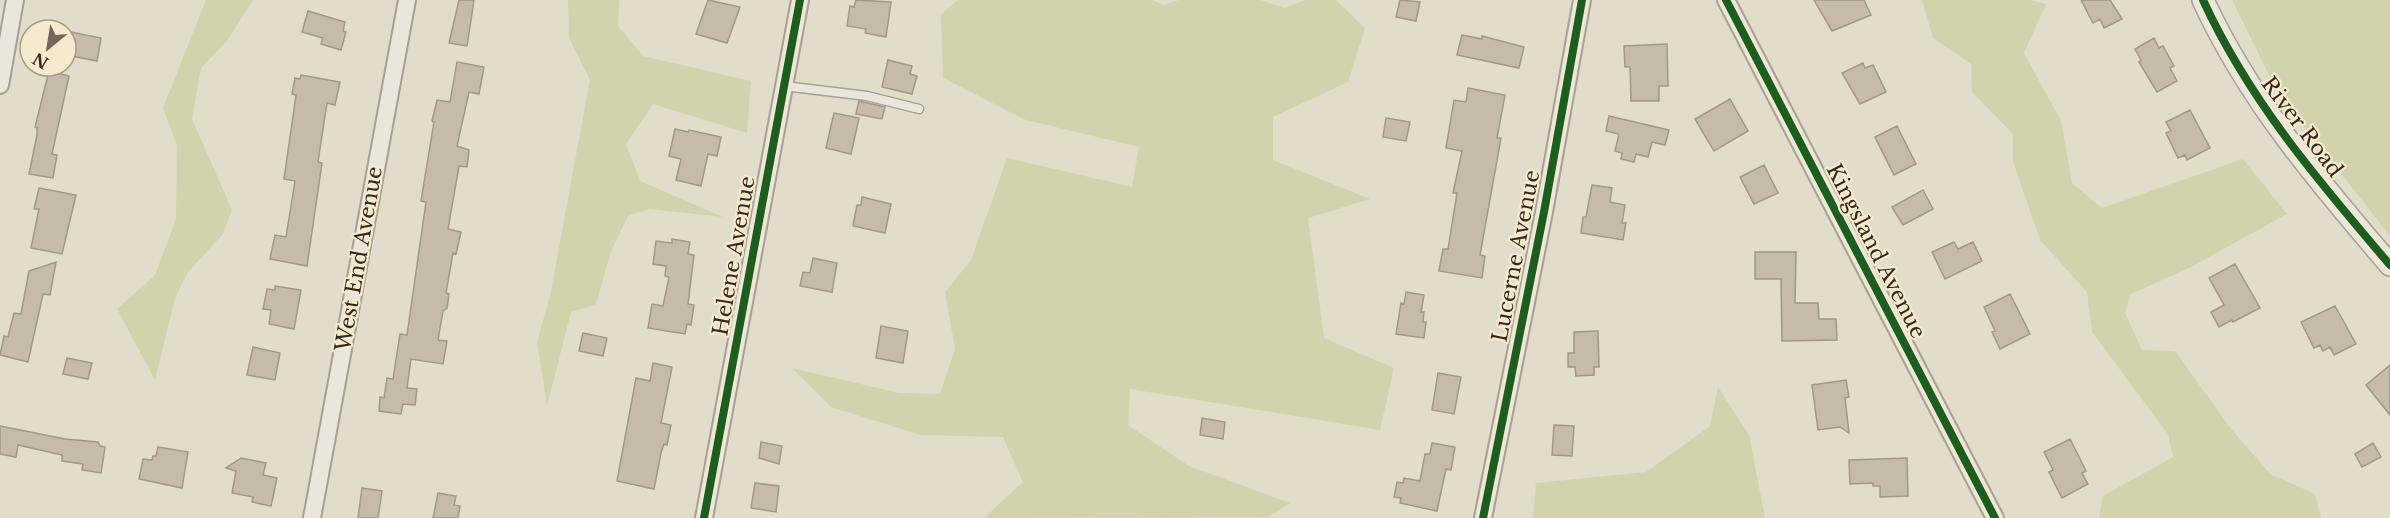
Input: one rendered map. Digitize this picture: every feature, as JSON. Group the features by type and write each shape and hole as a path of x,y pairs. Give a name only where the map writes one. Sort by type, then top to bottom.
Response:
{"street":[{"path":"0,85 15,0"},
{"name":"West End Avenue","path":"312,518 407,0"},
{"name":"Helene Avenue","path":"704,518 800,0"},
{"name":"Lucerne Avenue","path":"1483,518 1544,212 1582,0"},
{"name":"Kingsland Avenue","path":"1726,0 1995,518"},
{"name":"River Road","path":"2203,0 2224,44 2258,101 2307,166 2390,265"}],"lane":[{"path":"784,86 867,96 919,109"}],"green space":[{"path":"206,0 253,0 227,41 201,68 192,119 232,210 223,234 188,272 175,298 155,380 117,309 155,275 176,219 177,146 163,108"},
{"path":"568,0 619,0 618,26 643,56 751,81 747,133 653,104 626,144 640,181 723,217 649,209 628,216 611,251 596,304 571,312 547,406 537,342 550,296 590,80 569,38"},
{"path":"958,0 1152,0 1164,5 1179,0 1260,0 1285,8 1306,0 1336,0 1365,28 1348,82 1273,117 1273,160 1370,199 1308,218 1324,338 1394,368 1380,430 1130,389 1128,425 1189,466 1290,503 1268,517 984,518 1023,482 1003,437 921,435 831,407 792,368 899,393 940,394 955,349 945,292 971,260 1007,158 1132,187 1139,147 1026,120 943,78 941,14"},
{"path":"1922,0 2030,0 2046,4 2024,53 2061,121 2072,183 2102,208 2243,159 2287,214 2189,268 2131,294 2125,313 2142,350 2175,351 2228,425 2270,474 2315,494 2321,518 2099,518 2103,496 2173,457 2168,434 2092,332 2087,292 2040,240 2013,161 2013,134 1972,92 1971,64 1933,38"},
{"path":"2232,0 2390,0 2390,236 2278,93"},
{"path":"1718,387 1749,435 1765,518 1533,518 1536,483 1646,472 1710,426"}],"building":[{"path":"459,0 474,0 467,46 449,43"},
{"path":"708,0 740,7 727,43 696,34"},
{"path":"856,0 891,2 886,37 865,33 866,29 847,26 850,6 854,7"},
{"path":"1400,0 1420,2 1416,21 1396,17"},
{"path":"1814,0 1864,0 1871,15 1832,31"},
{"path":"2081,0 2110,0 2122,19 2104,28 2100,19 2093,23"},
{"path":"308,11 345,22 343,31 346,32 341,50 321,44 323,38 302,32"},
{"path":"78,33 101,38 97,61 78,57"},
{"path":"1462,35 1482,39 1482,36 1524,47 1519,68 1457,55"},
{"path":"2154,38 2159,48 2163,46 2174,66 2170,68 2177,81 2157,92 2139,62 2141,60 2135,49"},
{"path":"1667,44 1668,86 1659,86 1659,101 1631,101 1630,67 1625,67 1624,46"},
{"path":"888,60 912,66 910,74 917,76 912,94 882,87"},
{"path":"457,62 484,67 479,94 469,92 457,146 469,150 467,167 459,166 448,229 461,232 456,254 453,253 446,293 449,294 447,308 443,311 438,340 447,341 443,364 411,359 407,388 417,389 415,405 403,404 401,414 379,411 380,397 384,398 387,378 393,379 400,334 407,335 426,202 421,201 434,122 432,121 437,100 450,102"},
{"path":"1863,63 1865,68 1873,65 1886,92 1860,104 1842,73"},
{"path":"301,75 340,82 335,105 327,103 318,162 322,163 307,266 270,259 275,235 286,237 295,181 284,179 296,95 292,94 295,78 300,79"},
{"path":"47,78 69,78 52,154 57,155 53,178 29,174 37,135 35,127"},
{"path":"1468,88 1505,95 1497,138 1501,138 1480,255 1485,256 1482,278 1439,271 1443,249 1448,249 1457,193 1453,193 1462,151 1446,148 1454,100 1466,102"},
{"path":"1730,99 1748,131 1714,151 1695,119"},
{"path":"859,101 885,107 882,119 856,114"},
{"path":"2190,110 2210,148 2187,160 2185,155 2178,158 2166,133 2171,131 2166,122"},
{"path":"834,113 859,118 851,154 826,148"},
{"path":"1609,116 1669,130 1665,145 1652,142 1648,157 1636,154 1634,162 1621,159 1622,153 1615,151 1619,134 1606,131"},
{"path":"1386,118 1410,122 1406,141 1383,137"},
{"path":"1897,126 1916,164 1894,175 1875,137"},
{"path":"675,129 721,137 717,156 708,154 701,186 676,180 681,159 669,156"},
{"path":"1764,165 1778,193 1754,204 1740,177"},
{"path":"1592,185 1612,188 1610,202 1625,205 1622,223 1626,223 1623,240 1581,233"},
{"path":"39,188 76,195 62,254 31,248 39,209 34,209"},
{"path":"1923,190 1933,209 1903,225 1892,207"},
{"path":"862,197 891,204 885,233 853,226 857,205 861,205"},
{"path":"672,239 690,242 688,254 694,255 688,304 694,305 691,325 687,324 685,334 648,328 652,304 663,306 669,277 665,276 666,266 653,264 656,241 672,243"},
{"path":"1954,242 1958,249 1973,242 1982,261 1945,279 1932,252"},
{"path":"1755,252 1796,252 1795,303 1818,303 1819,319 1836,319 1837,340 1782,341 1781,279 1755,279"},
{"path":"813,258 837,263 832,292 800,286 803,272 810,273"},
{"path":"56,262 50,295 43,294 28,362 0,355 4,336 8,337 14,313 21,314 29,271"},
{"path":"2235,264 2260,308 2219,327 2211,312 2224,305 2209,278"},
{"path":"275,286 301,290 294,329 269,324 271,310 263,309 267,289 275,290"},
{"path":"1406,292 1424,295 1421,312 1424,312 1423,322 1426,322 1424,338 1396,334 1401,303 1404,304"},
{"path":"2010,294 2030,334 2000,349 1984,307"},
{"path":"2335,306 2356,344 2334,355 2330,347 2323,351 2320,345 2314,348 2301,322"},
{"path":"881,326 908,331 903,363 876,358"},
{"path":"1598,331 1599,367 1594,367 1594,375 1576,376 1575,367 1568,367 1568,353 1574,353 1574,332"},
{"path":"583,333 607,338 603,356 579,351"},
{"path":"253,347 280,353 275,380 247,375"},
{"path":"67,358 92,363 88,379 63,374"},
{"path":"653,363 672,367 661,423 671,425 667,445 664,444 661,453 654,489 617,481 636,378 650,381"},
{"path":"2390,365 2390,415 2366,385"},
{"path":"1438,373 1461,377 1454,414 1432,410"},
{"path":"1846,380 1849,397 1845,398 1849,433 1840,427 1818,430 1812,385"},
{"path":"1202,418 1225,422 1223,439 1200,435"},
{"path":"1554,425 1574,426 1572,456 1552,455"},
{"path":"0,426 65,439 98,442 100,446 105,447 101,473 82,470 83,464 62,461 62,455 18,445 16,457 0,454"},
{"path":"2070,439 2086,471 2082,473 2088,484 2062,498 2049,472 2053,470 2044,452"},
{"path":"761,442 782,446 779,464 759,458"},
{"path":"1432,443 1455,447 1451,470 1446,469 1437,511 1400,503 1401,498 1394,497 1397,482 1403,483 1404,478 1420,481 1425,454 1430,454"},
{"path":"2373,443 2381,457 2362,467 2355,454"},
{"path":"158,447 188,452 182,488 139,479 143,459 152,460 153,456 156,456"},
{"path":"241,458 266,463 263,475 277,478 271,506 252,502 253,497 232,493 236,471 226,468"},
{"path":"1907,458 1908,496 1880,497 1880,486 1873,486 1873,483 1850,484 1849,460"},
{"path":"755,483 779,486 776,512 751,508"},
{"path":"362,488 382,491 378,518 358,518"},
{"path":"438,493 456,496 454,505 460,506 458,518 433,518"}],"cycle path":[{"path":"704,518 800,0"},
{"path":"1483,518 1544,212 1582,0"},
{"path":"1726,0 1995,518"},
{"path":"2203,0 2242,72 2287,139 2390,265"}]}
